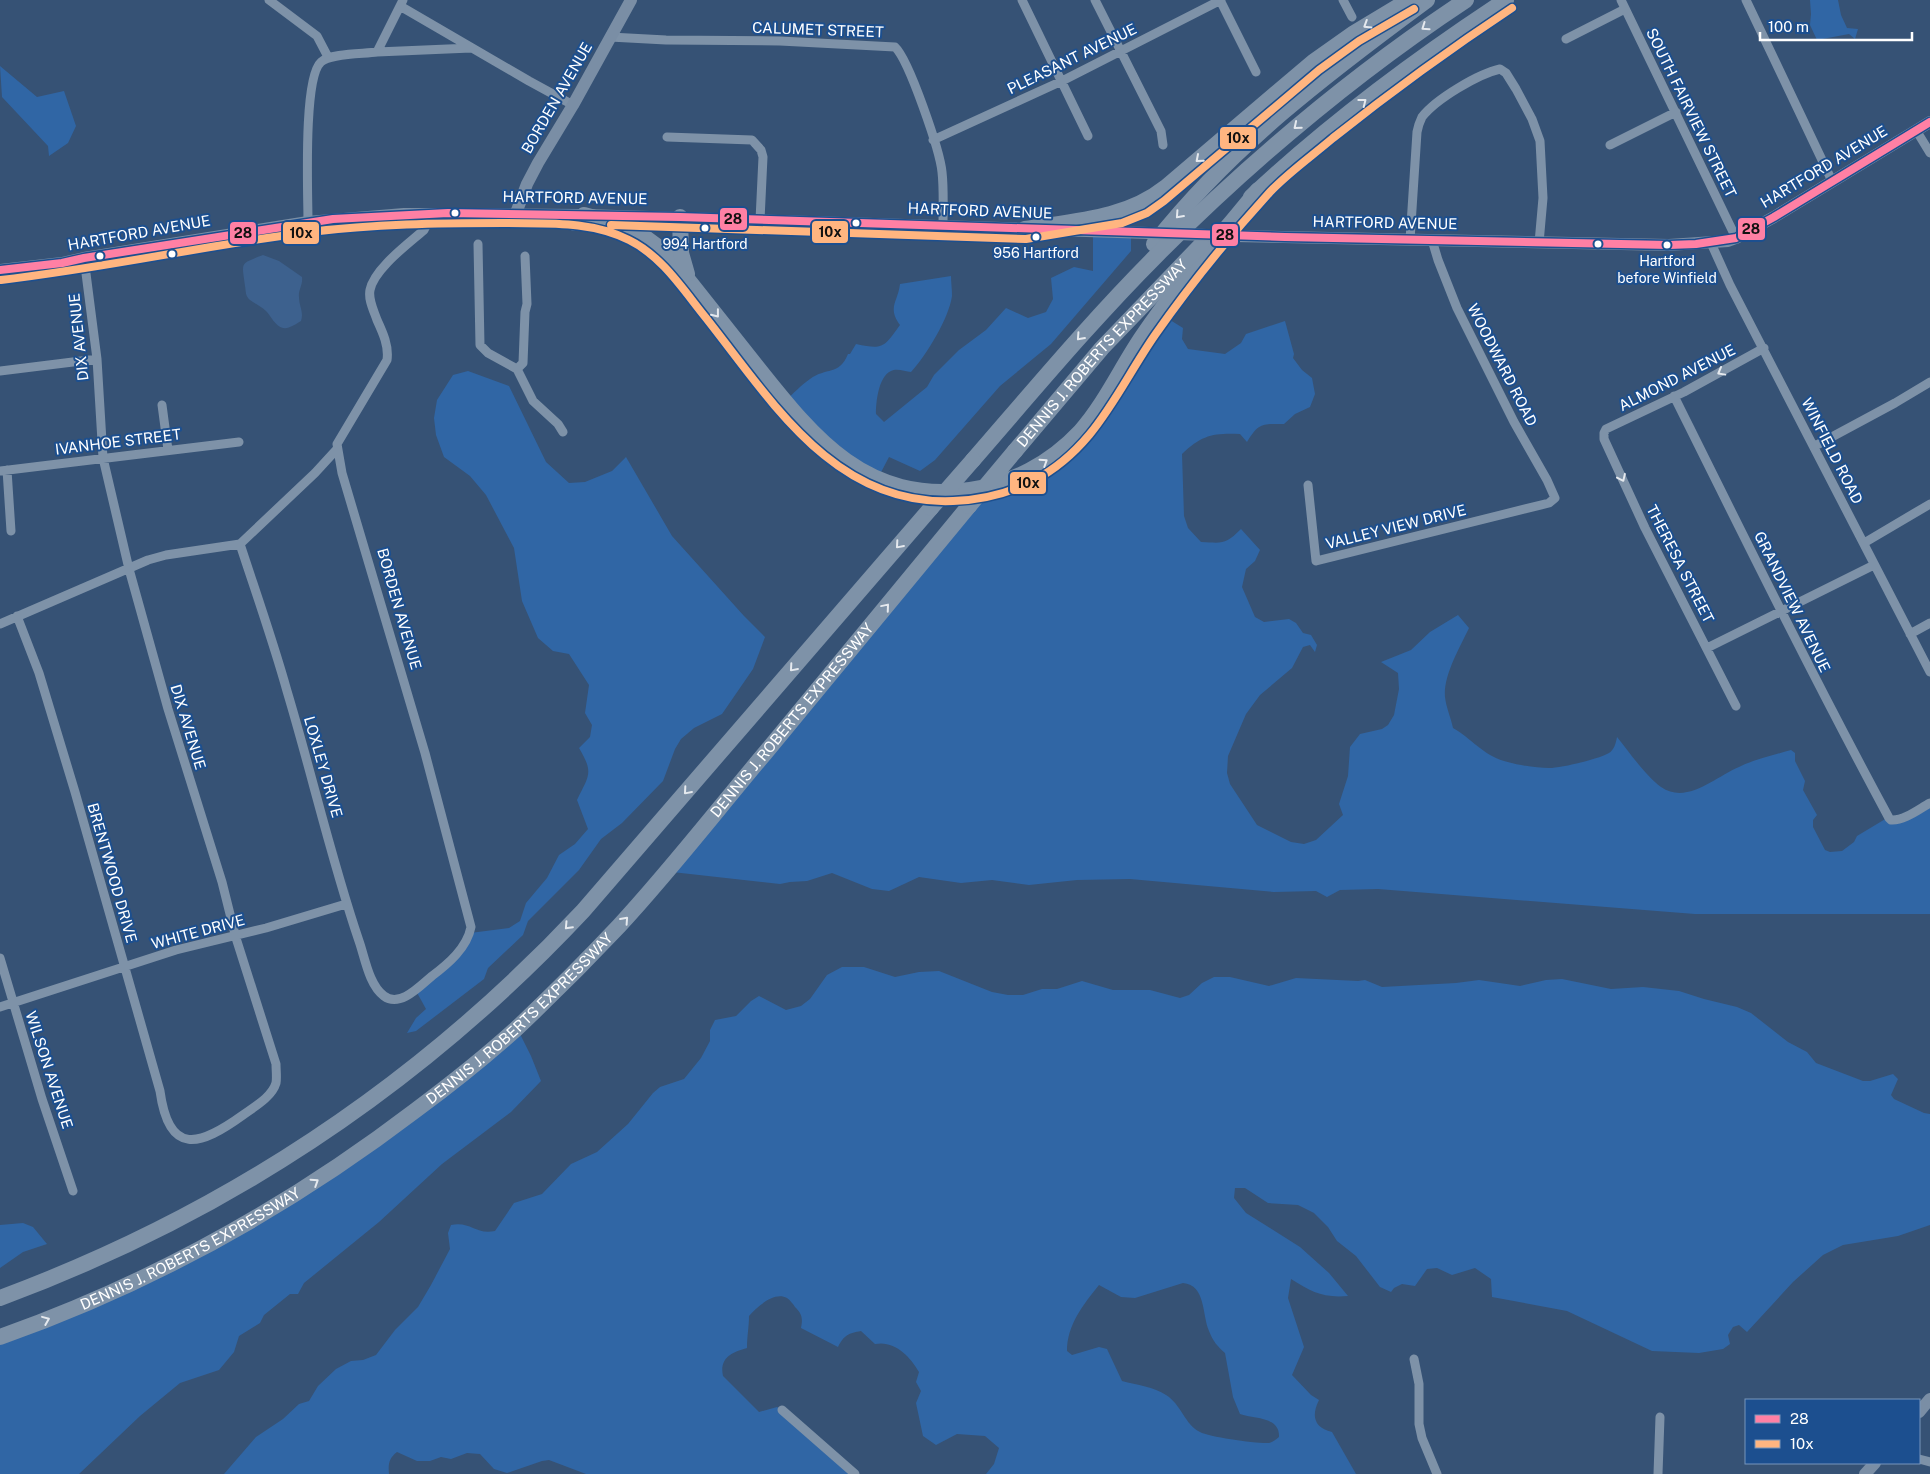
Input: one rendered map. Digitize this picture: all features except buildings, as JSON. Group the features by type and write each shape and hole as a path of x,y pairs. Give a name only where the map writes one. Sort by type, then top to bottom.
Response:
{"highway":[{"path":"1025,229 1112,215 1151,198 1313,62 1354,33 1409,0"},
{"path":"1105,310 1177,217 1255,135 1311,88 1427,0"},
{"name":"DENNIS J. ROBERTS EXPRESSWAY","path":"0,1298 103,1257 236,1189 299,1150 345,1118 449,1039 531,964 583,911 931,508 1105,310 1210,204 1293,130 1381,59 1466,0"},
{"name":"DENNIS J. ROBERTS EXPRESSWAY","path":"0,1337 75,1308 143,1278 210,1244 275,1207 369,1146 487,1055 568,978 645,897 1077,376 1178,267 1258,190 1314,140 1432,50 1506,0"},
{"path":"578,220 622,225 647,238 668,255 803,423 827,447 844,460 874,477 911,488 938,492 978,489 1007,481 1037,467 1061,450 1080,431 1098,408 1142,337 1170,298 1258,190"},
{"path":"680,217 682,262 688,277 697,291"}],"main road":[{"name":"BORDEN AVENUE","path":"516,213 527,184 631,0"},
{"name":"HARTFORD AVENUE","path":"0,270 62,263 308,222 427,213 516,213 578,220 680,217 1235,236 1539,243 1668,245 1711,242 1736,238 1930,122"},
{"path":"1920,1411 1930,1399"},
{"path":"1865,1474 1874,1464"}],"street":[{"path":"269,0 317,36 328,57"},
{"path":"1022,0 1088,136"},
{"path":"1095,0 1161,131 1163,145"},
{"path":"1220,0 1256,72"},
{"name":"PLEASANT AVENUE","path":"934,140 1062,81 1220,0"},
{"path":"1344,0 1352,17"},
{"path":"1746,0 1832,181"},
{"path":"377,52 402,3 472,48 573,105"},
{"path":"1566,39 1623,4"},
{"name":"SOUTH FAIRVIEW STREET","path":"1623,4 1736,238"},
{"name":"CALUMET STREET","path":"610,37 666,40 780,41 894,47 903,58 934,140 942,172 943,226"},
{"path":"308,222 310,99 315,69 321,62 328,57 377,52 472,48"},
{"path":"1410,240 1416,132 1422,118 1445,96 1478,77 1495,70 1503,70 1516,89 1532,119 1540,142 1543,198 1539,243"},
{"path":"1610,145 1676,112"},
{"path":"1916,130 1930,153"},
{"path":"666,137 752,140 761,150 764,157 760,220"},
{"path":"0,624 148,560 166,555 240,544 315,473 337,449 340,437 387,360 388,351 370,300 370,290 388,263 424,230 427,224 427,213"},
{"name":"WOODWARD ROAD","path":"1432,240 1457,308 1514,422 1547,480 1555,498"},
{"name":"WINFIELD ROAD","path":"1711,242 1730,285 1815,446 1930,672"},
{"path":"478,244 480,345 488,353 517,370 533,401 558,424 563,432"},
{"path":"517,370 523,363 527,304 525,256"},
{"name":"DIX AVENUE","path":"84,258 97,359 103,458 129,569 168,709 222,882 235,935 276,1064 276,1082 268,1095 224,1128 200,1139 188,1140 179,1138"},
{"name":"ALMOND AVENUE","path":"1604,433 1606,429 1674,396 1764,348"},
{"path":"0,371 97,359"},
{"path":"1815,446 1896,403 1930,382"},
{"name":"GRANDVIEW AVENUE","path":"1674,396 1783,611 1829,707 1889,818 1896,821 1930,803"},
{"path":"162,405 168,450"},
{"name":"THERESA STREET","path":"1604,433 1604,439 1645,528 1736,706"},
{"name":"IVANHOE STREET","path":"4,470 239,442"},
{"name":"BORDEN AVENUE","path":"337,449 446,828 471,927 462,948 441,969 412,993 398,999 390,999 383,995"},
{"path":"4,470 11,532"},
{"name":"VALLEY VIEW DRIVE","path":"1308,486 1316,561 1549,503 1555,498"},
{"path":"1864,543 1930,504"},
{"name":"LOXLEY DRIVE","path":"240,544 288,691 346,904 372,979 383,995"},
{"path":"1707,648 1874,564"},
{"name":"BRENTWOOD DRIVE","path":"17,616 39,673 97,867 160,1091 163,1109 168,1125 179,1138"},
{"path":"1910,634 1930,623"},
{"name":"WHITE DRIVE","path":"0,1007 176,950 266,928 346,904"},
{"name":"WILSON AVENUE","path":"0,958 42,1098 74,1191"},
{"path":"1414,1359 1419,1384 1419,1424 1422,1438 1437,1474"},
{"path":"782,1410 855,1474"},
{"path":"1658,1474 1660,1417"}],"shaded area":[{"path":"1810,0 1838,0 1841,15 1847,28 1858,29 1855,39 1849,34 1817,40 1810,25"},
{"path":"0,66 37,97 64,91 76,126 68,143 49,156 48,146 2,97"},
{"path":"1093,235 1131,235 1131,251 1051,344 1000,386 935,460 920,471 889,457 878,478 785,401 816,375 841,366 856,344 872,347 878,346 883,345 890,338 900,325 894,314 894,304 900,284 951,276 952,296 950,305 930,347 911,372 893,370 883,379 877,397 876,414 884,422 927,387 934,375 959,350 986,330 1006,308 1028,318 1046,312 1053,299 1051,278 1074,267 1093,271"},
{"path":"263,255 279,261 302,277 299,294 301,321 290,327 283,328 278,325 266,311 246,295 244,265 246,262"},
{"path":"1162,315 1183,328 1182,339 1188,349 1225,354 1241,343 1246,334 1285,321 1294,354 1293,358 1302,370 1312,378 1315,394 1310,407 1295,414 1284,424 1266,424 1258,428 1247,442 1240,434 1208,436 1182,454 1184,516 1188,528 1201,542 1214,543 1223,542 1231,538 1241,529 1260,550 1255,561 1246,569 1242,587 1255,617 1264,622 1289,619 1296,623 1303,633 1311,635 1317,645 1315,652 1310,645 1303,647 1292,668 1260,695 1246,714 1228,756 1227,773 1230,784 1257,825 1291,842 1304,844 1316,840 1343,815 1339,804 1348,776 1350,747 1360,734 1382,729 1388,725 1394,715 1399,689 1398,673 1381,662 1411,650 1430,632 1458,615 1469,628 1447,680 1445,689 1446,705 1453,728 1483,751 1504,761 1521,765 1555,768 1589,760 1611,752 1617,737 1649,777 1661,787 1671,792 1681,793 1701,788 1730,771 1751,762 1791,750 1795,753 1795,761 1805,781 1803,790 1817,815 1813,820 1813,827 1825,850 1830,852 1842,851 1854,842 1857,836 1887,818 1896,819 1930,802 1930,914 1695,914 1378,889 1340,890 1327,897 1316,891 1274,892 1130,879 1077,880 1029,885 992,880 961,883 919,877 889,891 872,889 832,873 807,881 780,884 672,872 985,492 1052,462"},
{"path":"468,371 509,386 546,462 569,483 585,482 612,471 626,457 672,536 765,637 753,669 722,714 694,728 681,739 675,749 663,781 622,823 601,839 579,870 528,921 523,935 488,968 484,979 416,1031 407,1033 416,1018 426,1009 415,989 438,970 470,933 509,928 520,921 526,903 547,878 559,855 575,844 588,829 577,800 588,774 587,763 579,748 590,737 592,725 585,713 589,685 569,654 553,651 538,638 522,601 514,548 486,495 470,476 444,457 436,435 434,418 437,400 453,375"},
{"path":"842,967 864,967 895,977 919,972 939,971 992,992 1008,995 1023,995 1042,989 1057,989 1082,981 1113,990 1150,990 1180,998 1189,995 1202,983 1214,977 1230,977 1269,986 1296,978 1365,980 1382,987 1479,980 1520,986 1546,980 1562,979 1611,989 1643,987 1679,991 1737,1007 1751,1013 1788,1042 1807,1052 1816,1063 1863,1081 1870,1081 1893,1074 1898,1079 1891,1095 1894,1099 1930,1114 1930,1225 1898,1236 1843,1245 1823,1255 1793,1282 1747,1332 1739,1325 1733,1327 1728,1335 1730,1344 1723,1349 1699,1353 1652,1351 1567,1311 1492,1297 1491,1279 1475,1268 1452,1275 1437,1268 1427,1269 1415,1286 1402,1284 1391,1292 1380,1287 1356,1256 1337,1241 1328,1227 1314,1213 1298,1205 1268,1203 1245,1188 1235,1188 1234,1198 1246,1213 1300,1247 1329,1273 1348,1296 1324,1295 1291,1279 1288,1298 1304,1347 1292,1375 1311,1395 1319,1400 1315,1411 1318,1424 1321,1428 1332,1432 1356,1474 986,1474 994,1464 999,1448 985,1436 957,1434 936,1445 923,1436 916,1403 921,1391 916,1382 919,1372 901,1350 889,1344 875,1344 861,1331 847,1335 838,1347 801,1328 802,1319 799,1312 787,1298 782,1296 766,1301 749,1316 747,1348 732,1354 725,1360 722,1370 723,1376 759,1412 777,1407 788,1414 856,1474 586,1474 549,1460 507,1473 494,1469 480,1454 467,1453 451,1459 441,1457 430,1461 417,1461 397,1452 390,1462 389,1474 224,1474 256,1437 283,1419 299,1404 309,1401 318,1386 336,1369 351,1361 363,1360 376,1355 395,1330 418,1307 431,1285 450,1249 448,1233 451,1225 464,1225 488,1232 495,1231 514,1203 542,1194 571,1164 597,1152 628,1124 660,1087 684,1079 701,1058 710,1041 710,1030 715,1020 736,1016 759,996 786,1010 801,1006 810,999 827,975","holes":["1183,1283 1196,1289 1202,1302 1212,1338 1225,1353 1233,1397 1240,1414 1265,1420 1275,1425 1279,1437 1273,1441 1269,1443 1245,1441 1200,1432 1190,1425 1176,1404 1166,1395 1151,1388 1122,1381 1107,1349 1099,1347 1072,1355 1067,1351 1073,1324 1099,1285 1121,1297 1135,1298"]},
{"path":"519,1032 541,1081 511,1112 442,1164 379,1222 304,1283 298,1294 290,1294 264,1315 260,1323 239,1336 234,1352 219,1370 180,1383 140,1416 79,1474 0,1474 0,1339 224,1239"},
{"path":"23,1223 33,1227 47,1244 23,1252 0,1268 0,1225"}],"transit line":[{"name":"10x","path":"1,280 271,237 358,227 503,223 567,224 599,229 629,240 652,255 681,286 781,413 809,442 840,467 873,486 911,498 953,501 984,498 1004,493 1033,481 1055,468 1089,435 1116,397 1155,335 1182,298 1225,244 1277,185 1377,104 1443,55 1512,8"},
{"name":"10x","path":"611,225 1026,239 1122,223 1147,213 1164,201 1319,70 1359,41 1414,9"},
{"name":"28","path":"0,270 62,263 333,219 448,213 680,217 1285,237 1696,244 1736,238 1930,122"}],"place":[{"name":"994 Hartford","path":"705,228"},
{"name":"956 Hartford","path":"1036,237"},
{"name":"Hartford before Winfield","path":"1667,245"}]}
